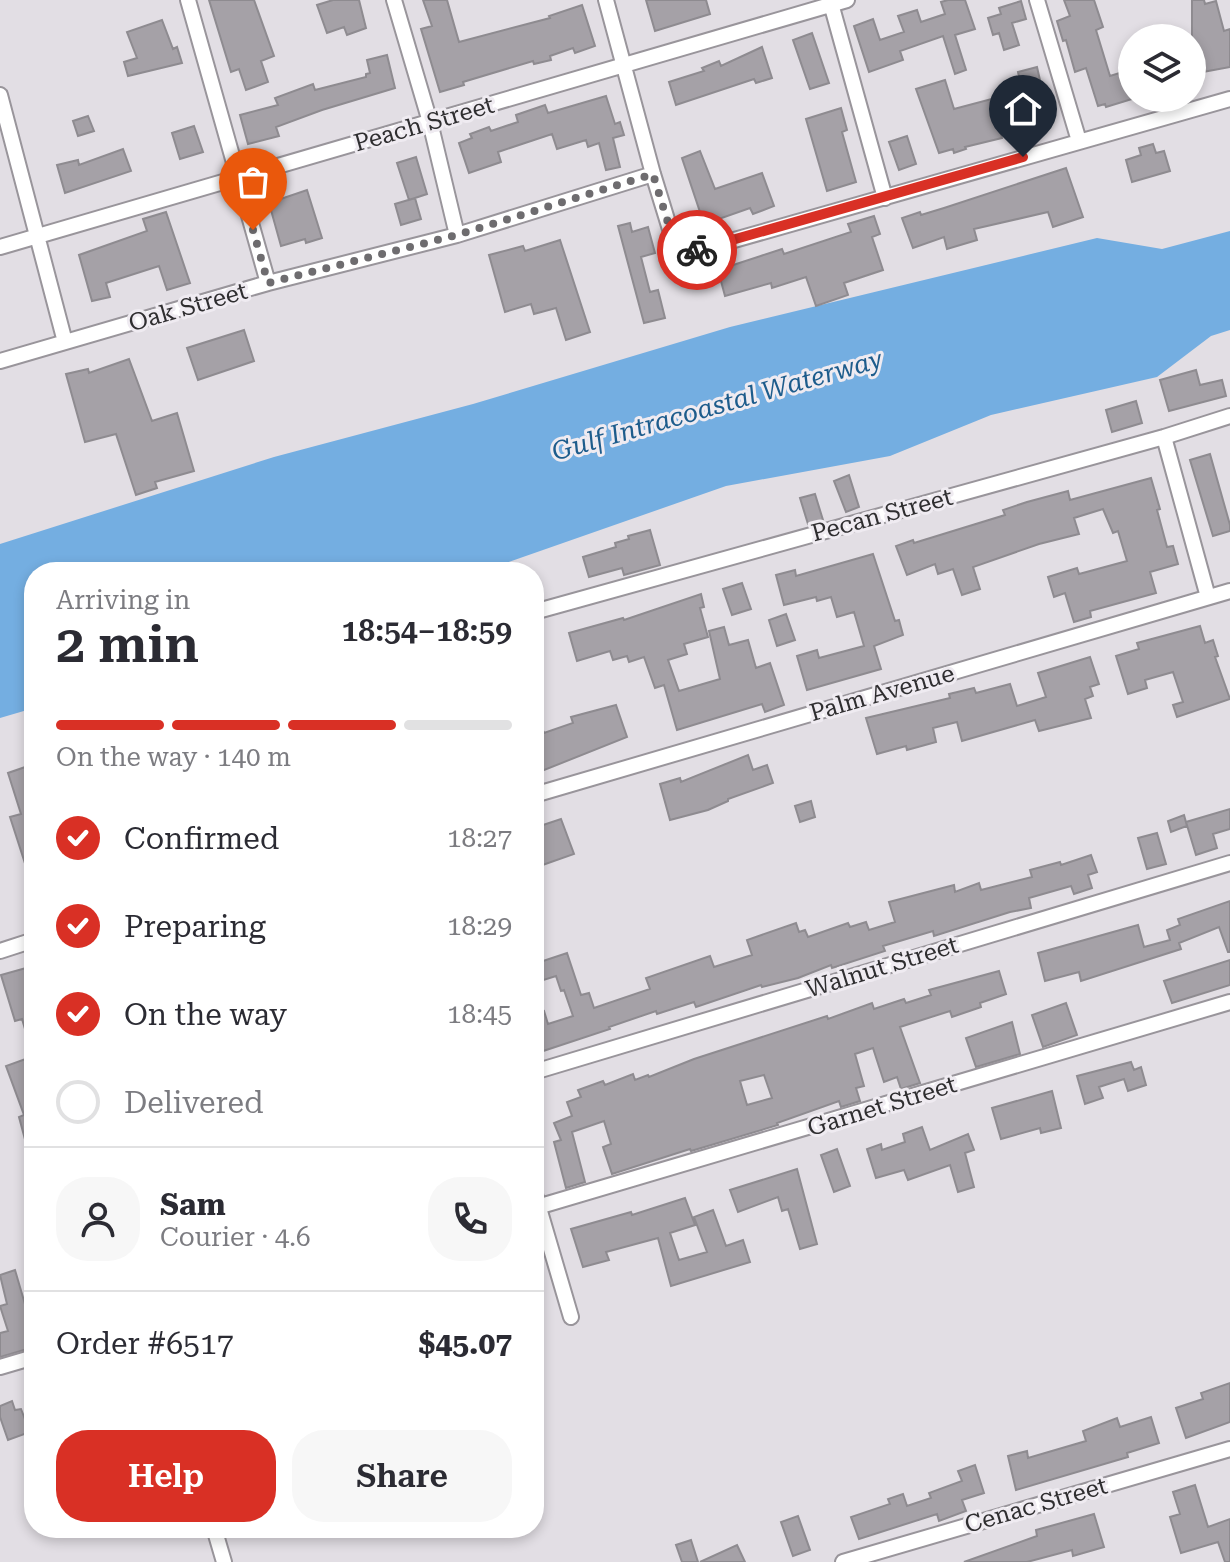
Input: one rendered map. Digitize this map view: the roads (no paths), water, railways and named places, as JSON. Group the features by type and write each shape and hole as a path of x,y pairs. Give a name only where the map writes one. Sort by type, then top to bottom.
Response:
{"street":[{"path":"188,0 268,283"},
{"path":"394,0 430,122 457,235"},
{"path":"606,0 622,66 673,239 685,254 1230,99"},
{"name":"Peach Street","path":"0,247 622,66 830,2 847,0"},
{"path":"1037,0 1079,141"},
{"path":"830,2 885,198"},
{"path":"0,95 65,342"},
{"name":"Oak Street","path":"0,361 268,283 457,235 653,174"},
{"name":"Pecan Street","path":"544,609 1230,416"},
{"path":"1164,437 1208,597"},
{"name":"Palm Avenue","path":"544,792 1230,591"},
{"name":"Walnut Street","path":"544,1069 1230,863"},
{"path":"0,951 24,943"},
{"name":"Garnet Street","path":"544,1206 1230,1002"},
{"path":"544,1233 571,1317"},
{"path":"0,1367 24,1360"},
{"name":"Cenac Street","path":"843,1562 1230,1449"},
{"path":"217,1538 224,1562"}],"water":[{"name":"Gulf Intracoastal Waterway","path":"1230,231 1230,330 1211,336 1157,377 991,415 890,456 726,486 509,562 24,562 24,711 0,718 0,544 274,457 473,404 730,327 1097,238 1162,249"}]}
